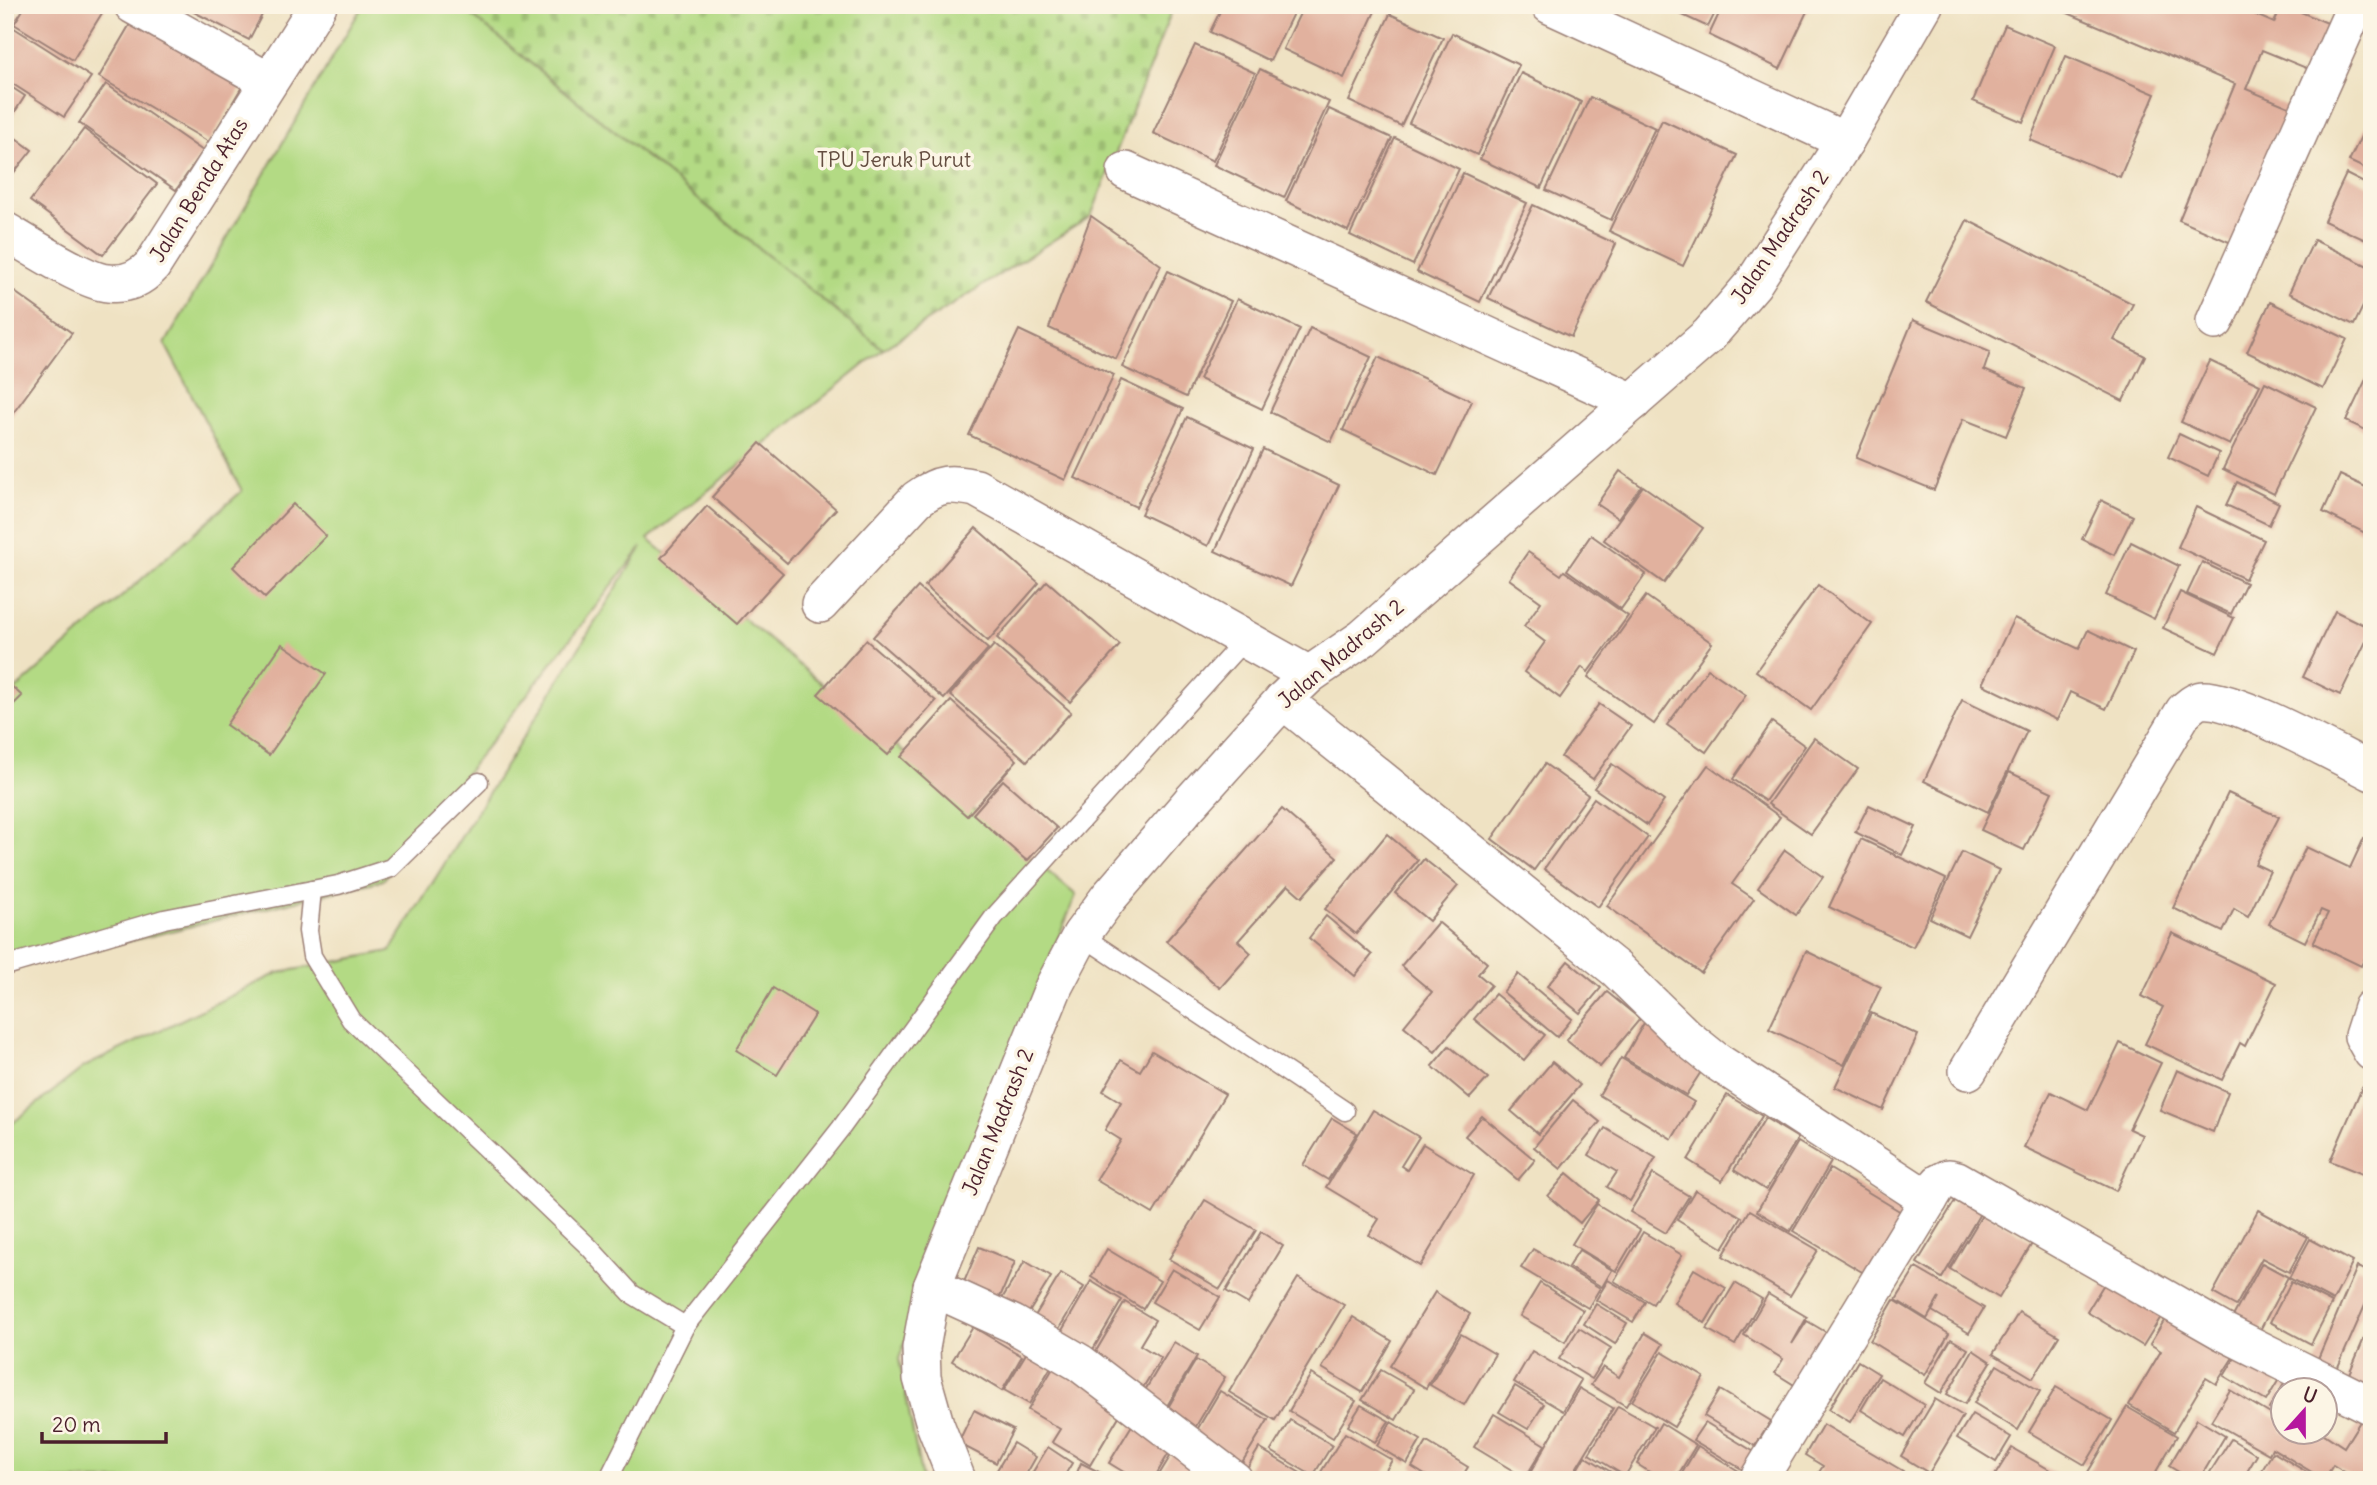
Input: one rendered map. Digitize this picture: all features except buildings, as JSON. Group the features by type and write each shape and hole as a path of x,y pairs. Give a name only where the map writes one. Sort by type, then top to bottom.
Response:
{"street":[{"path":"133,5 268,81"},
{"name":"Jalan Benda Atas","path":"5,231 78,272 106,284 142,277 152,266 318,5"},
{"path":"1550,5 1845,141"},
{"name":"Jalan Madrash 2","path":"957,1480 935,1424 922,1378 921,1348 932,1287 1054,986 1081,935 1109,897 1172,824 1283,700 1309,675 1363,638 1709,335 1753,284 1845,141 1924,5"},
{"path":"2215,321 2356,5"},
{"path":"1126,171 1633,402"},
{"path":"820,604 917,499 932,488 948,483 976,488 1309,675"},
{"path":"1283,700 1616,969 1686,1037 1716,1061 1929,1200"},
{"path":"1968,1071 2184,711 2192,704 2201,700 2212,700 2241,708 2372,772"},
{"path":"2372,1008 2363,1036 2372,1052"},
{"path":"1758,1480 1929,1200 1942,1180 1952,1178 2246,1344 2372,1406"},
{"path":"932,1287 1052,1345 1139,1406 1231,1479"}],"lane":[{"path":"608,1480 685,1325 841,1128 994,917 1245,638"},
{"path":"5,966 164,919 338,885 391,869 480,782"},
{"path":"312,890 308,931 312,956 351,1020 589,1247 632,1294 685,1325"},
{"path":"1081,935 1345,1111"}],"green space":[{"path":"363,5 459,5 883,349 648,539 1076,895 1003,1074 899,1359 922,1480 5,1480 5,1129 84,1067 278,973 390,951 642,547 383,880 5,971 5,699 242,491 165,344"},
{"name":"TPU Jeruk Purut","path":"459,5 1174,5 1091,216 883,349"}]}
